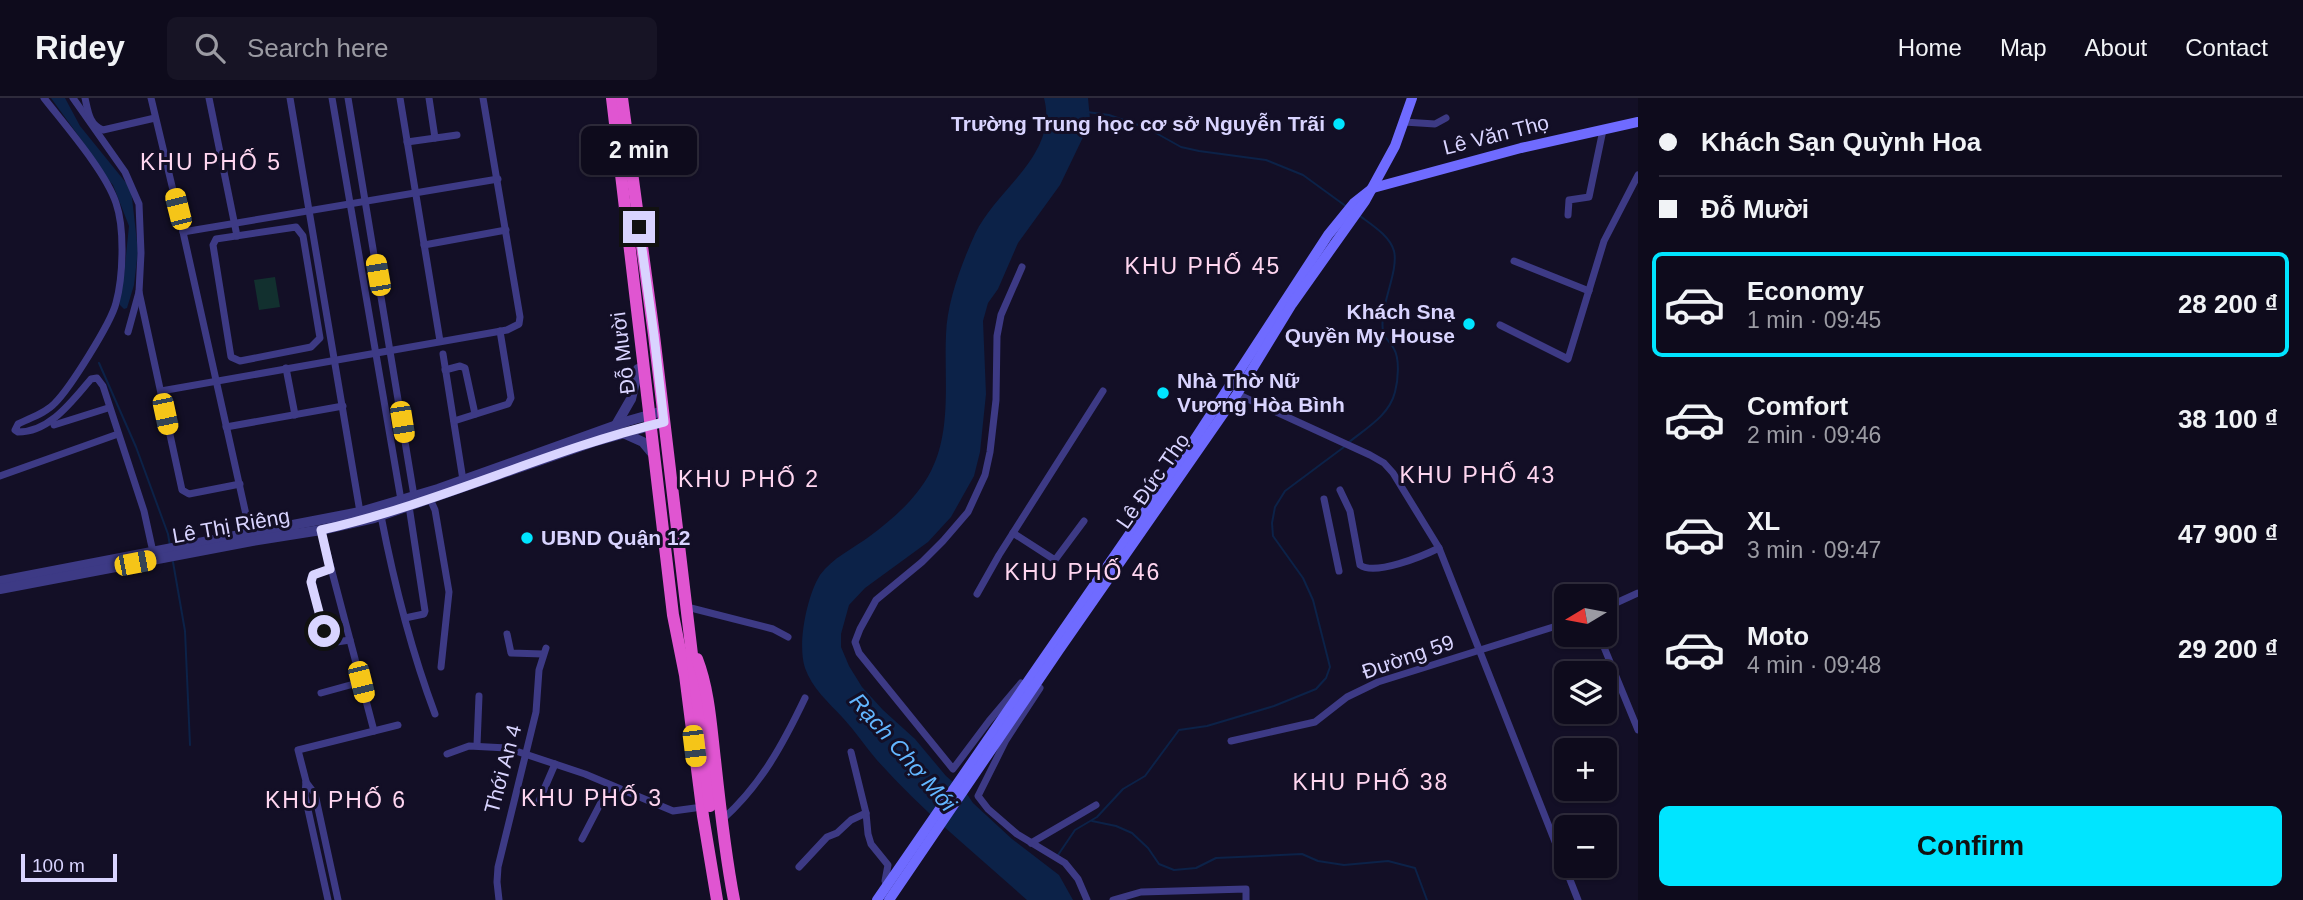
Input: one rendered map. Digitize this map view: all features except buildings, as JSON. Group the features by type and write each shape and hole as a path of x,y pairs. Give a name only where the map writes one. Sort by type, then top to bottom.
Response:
{"highway":[{"name":"Đỗ Mười","path":"604,98 638,369"},
{"name":"Đỗ Mười","path":"612,98 647,383 653,454 690,674"},
{"name":"Đỗ Mười","path":"622,98 687,607 685,645 677,676 709,900"},
{"name":"Đỗ Mười","path":"630,98 654,279 654,335"},
{"path":"638,369 647,383"},
{"name":"Đỗ Mười","path":"685,645 703,674 734,900"},
{"path":"690,674 705,828 717,900"},
{"path":"690,674 724,900"}],"main road":[{"path":"1373,188 1388,161 1412,98"},
{"name":"Lê Văn Thọ","path":"1373,188 1521,148 1638,122"},
{"path":"1388,161 1405,178"},
{"path":"1380,175 1405,178"},
{"name":"Lê Đức Thọ","path":"967,776 1292,304 1336,232 1373,188"},
{"name":"Lê Đức Thọ","path":"967,776 1028,680 1136,532"},
{"path":"889,900 967,776"},
{"path":"877,900 927,837"}],"street":[{"path":"44,98 107,183 116,201 121,220 120,265 116,305 83,364 56,403 48,410 18,424 15,430 26,432 58,416 93,377 97,378 103,386 108,408 158,553"},
{"path":"73,98 125,172 139,204 141,253 138,292 128,332"},
{"path":"85,98 92,121 96,127 103,130 155,118"},
{"path":"150,98 183,232 251,537"},
{"path":"209,98 237,236"},
{"path":"290,98 360,512"},
{"path":"332,98 375,352 425,611 424,614 405,618"},
{"path":"348,98 414,496"},
{"path":"400,98 440,341"},
{"path":"429,98 435,138"},
{"path":"160,391 500,331 519,324 483,98"},
{"path":"1404,122 1435,124 1446,118"},
{"path":"1568,215 1569,200 1589,197 1603,130"},
{"path":"407,142 457,135"},
{"path":"1500,325 1568,359 1604,241 1638,175"},
{"path":"183,232 498,179"},
{"path":"296,227 303,236 320,338 311,347 240,361 231,357 213,245 216,239 237,236 296,227"},
{"path":"424,245 506,230"},
{"path":"1514,261 1589,291"},
{"name":"Lê Đức Thọ","path":"1022,267 1001,315 997,336 996,400 985,475 968,512 922,562 876,600 859,629 855,642 859,653 953,769 989,720 1023,682 1028,680"},
{"path":"138,292 182,490 189,494 240,484"},
{"path":"454,421 508,404 511,398 500,331"},
{"path":"443,354 463,480"},
{"path":"445,370 460,366 465,368 475,414"},
{"path":"286,368 295,415"},
{"path":"638,369 631,399 619,429 643,442 653,454"},
{"path":"977,594 1103,391"},
{"path":"1232,392 1384,463 1393,473 1439,548 1578,900"},
{"path":"226,427 343,406"},
{"path":"54,425 108,408"},
{"name":"Lê Thị Riêng","path":"251,537 321,530 381,516 414,496 650,419 664,421"},
{"name":"Lê Thị Riêng","path":"0,581 251,537 430,499 619,429"},
{"path":"0,476 118,433"},
{"path":"1340,490 1350,511 1360,565 1363,568 1392,565 1424,556 1439,548"},
{"path":"430,499 435,510 449,592 441,667"},
{"path":"1324,499 1339,571"},
{"path":"381,516 405,618 435,714"},
{"path":"1013,533 1055,560 1084,521"},
{"path":"321,530 374,731"},
{"name":"Lê Thị Riêng","path":"0,589 158,553"},
{"path":"330,569 311,578 326,639 333,644 350,640"},
{"path":"1617,603 1638,593"},
{"path":"687,607 772,629 788,638"},
{"name":"Đường 59","path":"1231,741 1315,722 1347,697 1378,682 1554,627"},
{"name":"Thới An 4","path":"499,900 496,882 498,867 536,712 539,670 545,651 511,653 508,634"},
{"path":"1604,648 1638,730"},
{"path":"321,693 361,682"},
{"path":"1041,685 1006,740 978,796 988,809 1031,843 1065,863 1078,878 1087,900"},
{"path":"477,745 479,696"},
{"path":"722,820 758,783 785,740 805,698"},
{"path":"328,900 305,796 306,781 298,750 398,725"},
{"path":"447,754 477,745 507,748 673,811 695,808"},
{"path":"851,752 866,813 868,834 888,865 885,881 887,887"},
{"path":"540,801 555,764"},
{"path":"306,781 315,794 338,900"},
{"path":"582,839 610,785"},
{"path":"1031,843 1096,805"},
{"path":"799,867 827,837 835,835 851,820 866,813"},
{"path":"324,882 333,878"},
{"path":"1113,900 1247,889 1246,900"}],"green space":[{"path":"275,277 280,307 259,310 254,280"}],"water":[{"path":"51,98 65,98 80,126 131,189 138,251 134,285 127,308 124,309 120,305 119,292 124,275 129,226 113,185 99,169"},
{"name":"Rạch Chợ Mới","path":"1044,98 1088,98 1090,119 1060,185 1018,243 998,289 988,303 983,321 986,394 980,452 974,476 951,517 928,542 865,588 849,605 841,634 841,647 862,687 883,710 915,739 973,803 1012,839 1059,875 1073,900 1027,900 931,814 876,759 816,689 805,668 802,646 807,607 820,575 837,558 896,515 912,499 931,471 942,439 946,404 947,322 956,284 975,234 1034,154 1042,137 1046,118"}],"waterway":[{"path":"1087,112 1109,115 1147,128 1181,147 1266,160 1303,175 1347,207"},
{"path":"1348,443 1388,408 1398,376 1396,353 1384,334 1383,321 1394,269 1394,251 1385,236 1360,216"},
{"path":"99,363 136,447 170,546"},
{"path":"1058,855 1075,830 1097,817 1123,789 1145,776 1179,730 1207,726 1274,706 1316,689 1326,678 1330,667 1313,600 1303,578 1273,536 1272,523 1275,507 1285,491 1344,447"},
{"path":"173,562 185,631 190,745"},
{"path":"1092,821 1116,826 1132,833 1148,848 1159,864 1174,870 1196,868 1216,858 1302,854 1318,861 1344,865 1388,861 1415,868 1427,900"}],"place":[{"name":"Trường Trung học cơ sở Nguyễn Trãi","path":"1339,124"},
{"name":"Khách Snạ Quyền My House","path":"1469,324"},
{"name":"Nhà Thờ Nữ Vương Hòa Bình","path":"1163,393"},
{"name":"UBND Quận 12","path":"527,538"}],"district":[{"name":"KHU PHỐ 5","path":"211,162"},
{"name":"KHU PHỐ 45","path":"1203,266"},
{"name":"KHU PHỐ 43","path":"1478,475"},
{"name":"KHU PHỐ 2","path":"749,479"},
{"name":"KHU PHỐ 46","path":"1083,572"},
{"name":"KHU PHỐ 38","path":"1371,782"},
{"name":"KHU PHỐ 3","path":"592,798"},
{"name":"KHU PHỐ 6","path":"336,800"}],"route":[{"path":"324,631 311,582 313,575 330,569 321,530 381,516 609,436 664,422 639,227"}]}
